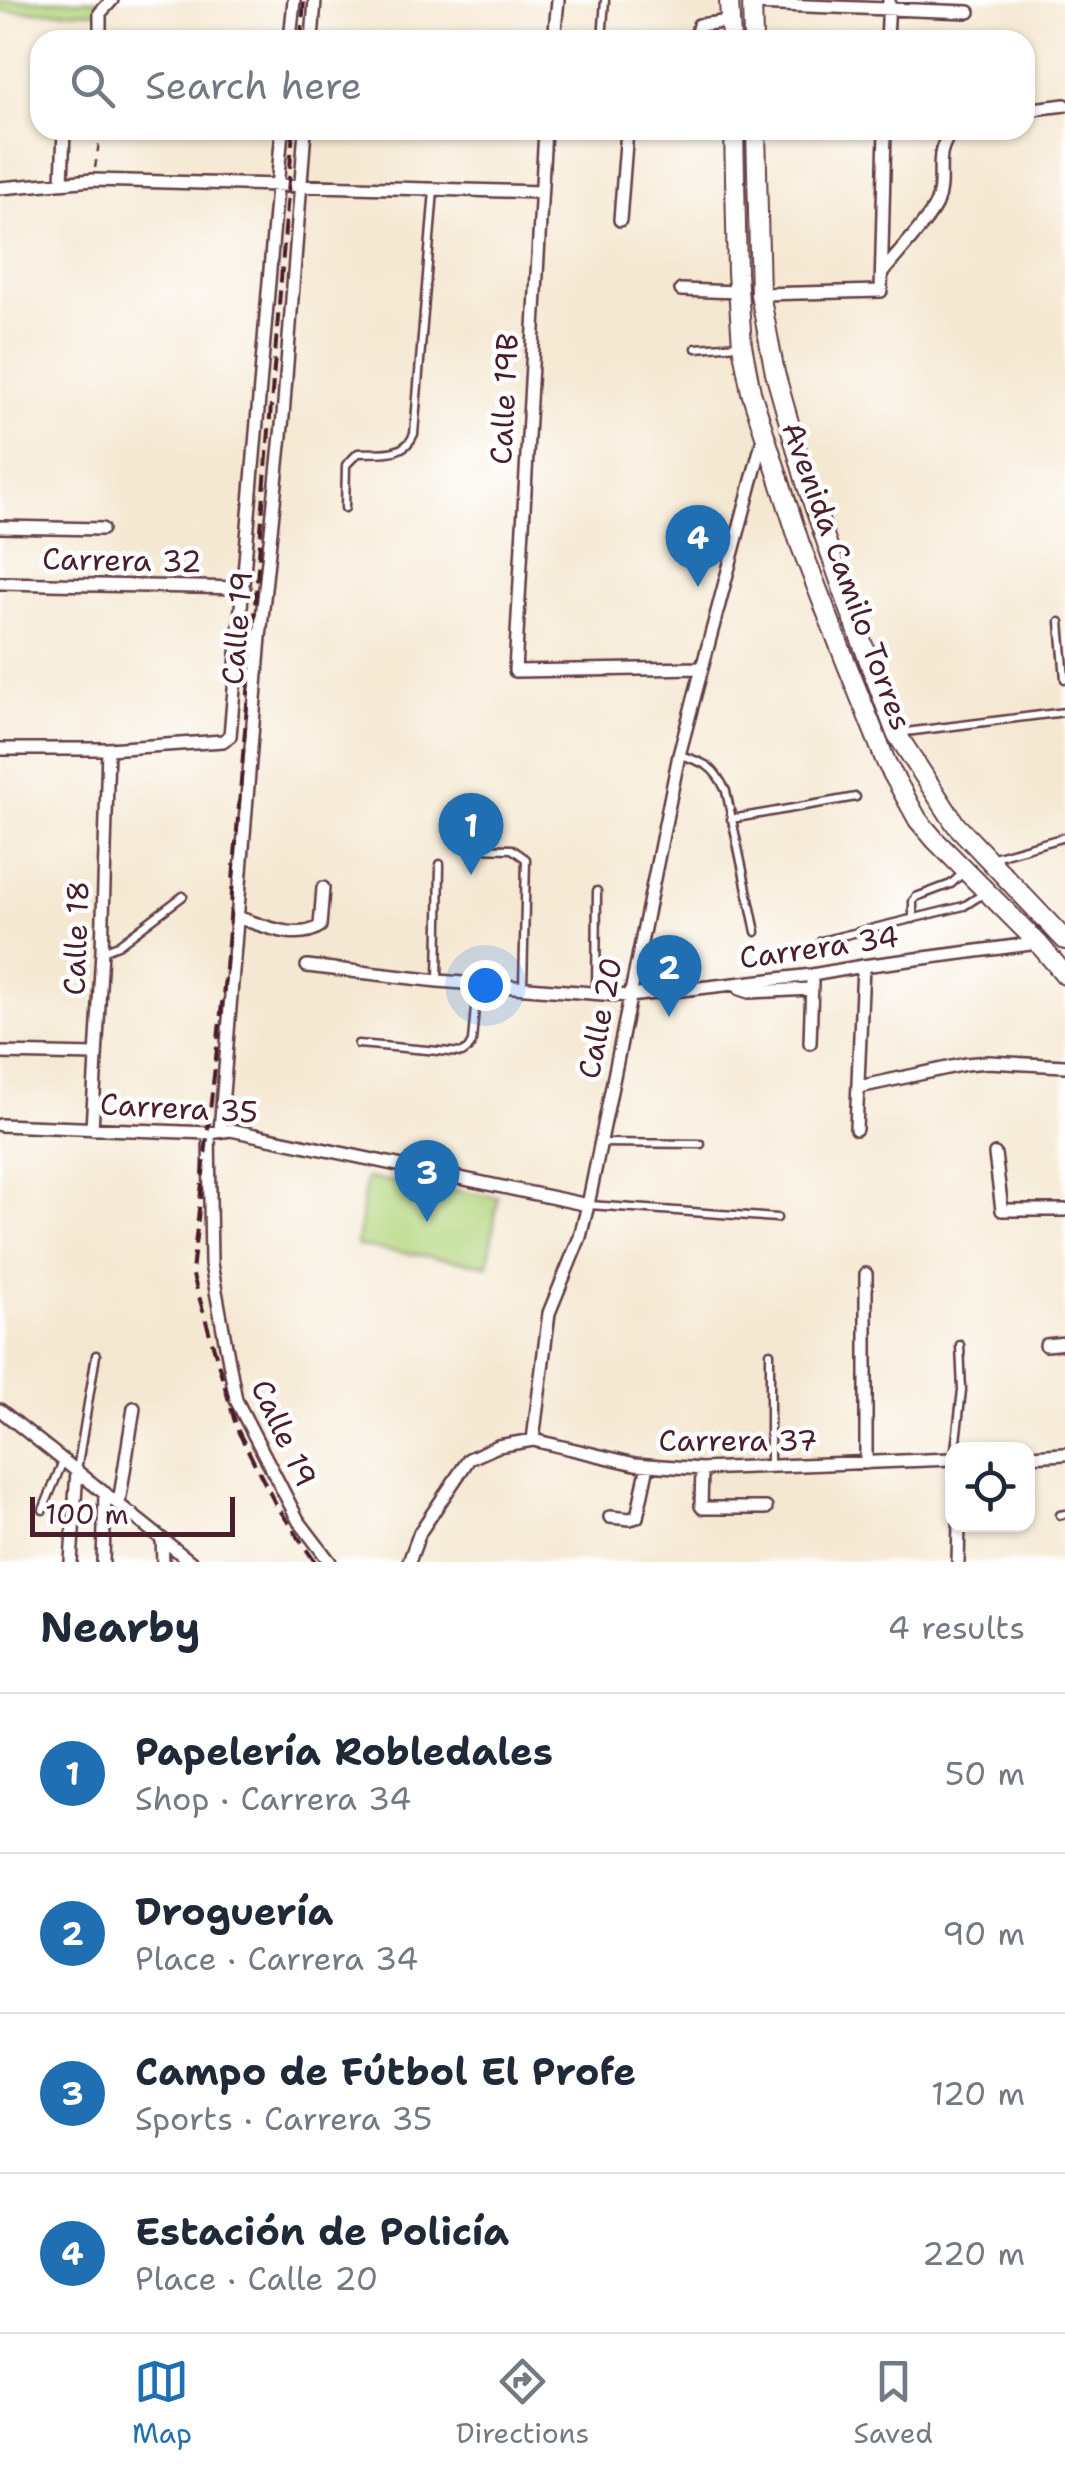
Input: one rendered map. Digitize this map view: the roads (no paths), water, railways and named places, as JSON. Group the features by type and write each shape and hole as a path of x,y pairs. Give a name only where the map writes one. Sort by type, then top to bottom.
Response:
{"main road":[{"path":"729,0 731,30"},
{"path":"752,2 753,30"},
{"name":"Avenida Camilo Torres","path":"734,140 738,292 742,344 752,392 800,544 886,762 918,820 1065,975"},
{"name":"Avenida Camilo Torres","path":"756,140 760,294 774,372 806,483 896,733 956,825 1062,934"}],"street":[{"path":"100,30 100,13 112,0"},
{"path":"291,30 294,0"},
{"path":"313,30 316,0"},
{"path":"555,30 558,0"},
{"path":"752,2 888,5 969,12"},
{"path":"698,30 699,25 726,30"},
{"path":"1035,109 1065,105"},
{"path":"62,182 64,140"},
{"name":"Calle 19","path":"108,750 223,741 230,736 281,140"},
{"name":"Calle 19","path":"304,140 284,416 214,1132 211,1264 236,1400 298,1520 330,1562"},
{"name":"Calle 19B","path":"543,140 515,671 702,668"},
{"path":"620,220 626,140"},
{"path":"760,294 881,291 885,140"},
{"path":"882,274 934,208 944,140"},
{"path":"0,188 92,180 540,192"},
{"path":"681,290 738,292"},
{"name":"Calle 20","path":"533,1440 549,1313 580,1237 588,1205 679,755 766,432"},
{"path":"0,527 102,529"},
{"name":"Carrera 32","path":"0,583 244,588"},
{"path":"0,749 108,750"},
{"name":"Calle 18","path":"92,1129 108,750"},
{"path":"237,917 278,930 310,932 320,926 323,888"},
{"name":"Carrera 34","path":"307,966 629,996 740,984 812,982 863,966 1038,944"},
{"path":"856,1129 863,966"},
{"path":"810,1043 812,982"},
{"path":"0,1053 96,1055"},
{"path":"859,1087 966,1064 1065,1066"},
{"name":"Carrera 35","path":"0,1124 230,1130 588,1205"},
{"path":"995,1154 1002,1210 1065,1210"},
{"path":"866,1274 866,1463"},
{"path":"1046,1345 1065,1343"},
{"path":"118,1504 134,1408"},
{"path":"0,1410 190,1562"},
{"name":"Carrera 37","path":"409,1562 420,1532 469,1459 498,1446 533,1440 635,1464 702,1469 945,1459"},
{"path":"1035,1456 1065,1454"},
{"path":"610,1516 630,1518 640,1513 648,1465"},
{"path":"702,1469 700,1506 766,1508"},
{"path":"71,1562 76,1470"},
{"path":"103,1562 105,1493"},
{"path":"958,1562 959,1532"},
{"path":"162,1538 163,1562"}],"lane":[{"path":"603,30 605,0"},
{"path":"345,508 346,465 358,453 400,451 410,445 414,434 434,190"},
{"path":"696,348 742,344"},
{"path":"1060,622 1065,679"},
{"path":"896,733 1065,712"},
{"path":"679,755 717,772 726,792 756,932"},
{"path":"732,819 856,797"},
{"path":"989,859 1065,837"},
{"path":"475,848 512,850 526,859 523,987"},
{"path":"438,981 440,864"},
{"path":"913,919 916,897 950,884 966,871"},
{"path":"596,994 597,891"},
{"path":"821,941 964,906 987,892"},
{"path":"102,951 118,945 183,896"},
{"path":"358,1044 462,1052 468,1049 472,1042 477,984"},
{"path":"600,1143 701,1144"},
{"path":"588,1205 777,1218"},
{"path":"956,1442 962,1390 960,1345"},
{"path":"770,1353 770,1466"},
{"path":"76,1470 96,1355"},
{"path":"43,1510 63,1460"}],"railway":[{"path":"302,30 304,0"},
{"path":"292,140 226,968 192,1272 237,1429 275,1503 315,1562"}],"place":[{"name":"Estación de Policía","path":"698,587"},
{"name":"Papelería Robledales","path":"471,875"},
{"name":"Droguería","path":"669,1017"},
{"name":"Campo de Fútbol El Profe","path":"427,1222"}]}
